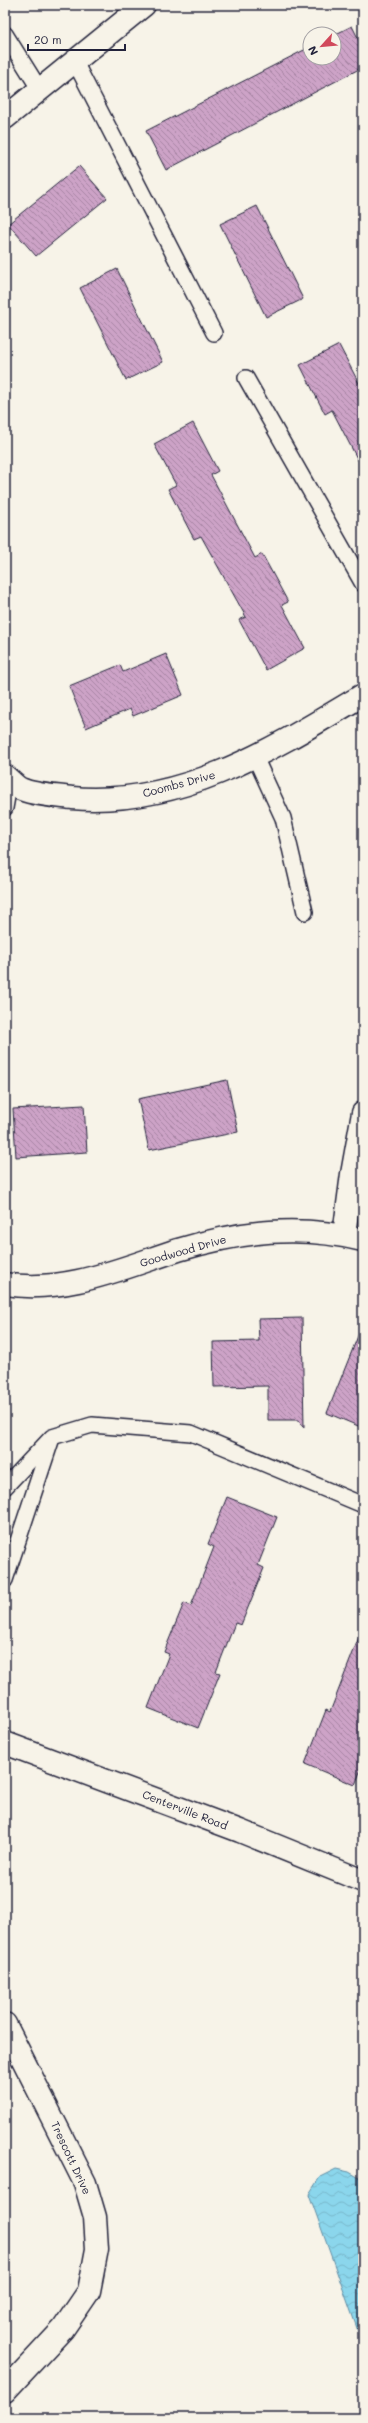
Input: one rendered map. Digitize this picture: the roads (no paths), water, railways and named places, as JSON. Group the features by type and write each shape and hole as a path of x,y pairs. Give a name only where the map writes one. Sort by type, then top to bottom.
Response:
{"street":[{"path":"5,118 144,5"},
{"name":"Coombs Drive","path":"8,778 21,790 60,796 104,800 144,794 207,779 280,745 363,695"},
{"path":"354,1238 352,1174 363,1113"},
{"name":"Goodwood Drive","path":"5,1284 27,1288 66,1285 154,1260 178,1250 252,1233 297,1229 354,1238"},
{"name":"Centerville Road","path":"5,1743 240,1831 363,1881"},
{"name":"Trescott Drive","path":"5,2024 85,2183 95,2217 97,2249 89,2291 63,2329 5,2390"}],"lane":[{"path":"5,34 40,90"},
{"path":"75,62 214,333"},
{"path":"246,378 363,584"},
{"path":"255,757 283,818 305,912"},
{"path":"5,808 8,778"},
{"path":"5,1487 52,1437 92,1426 191,1433 363,1505"},
{"path":"5,1580 52,1437"}],"water":[{"path":"336,2169 349,2172 363,2180 363,2345 309,2194 320,2177"}]}
